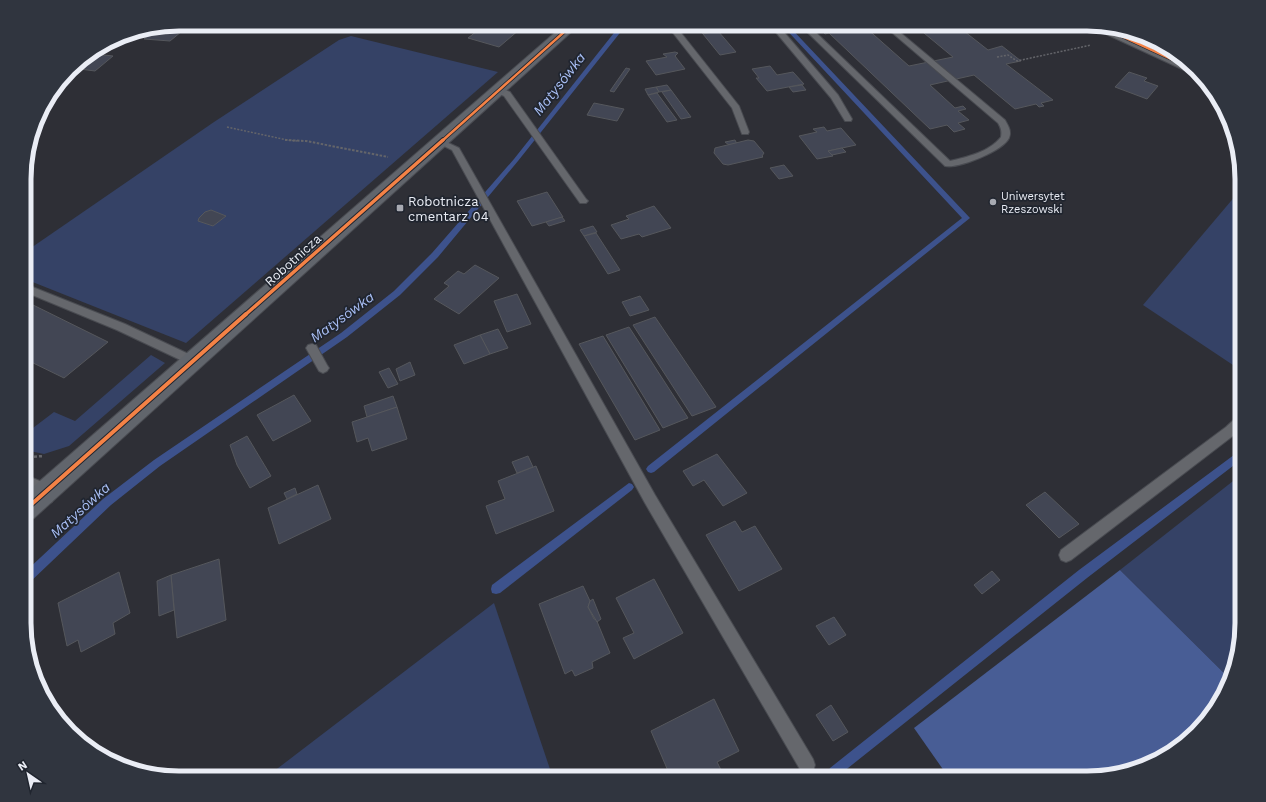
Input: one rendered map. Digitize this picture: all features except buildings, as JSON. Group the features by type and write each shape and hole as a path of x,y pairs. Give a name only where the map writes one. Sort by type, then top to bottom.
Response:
{"street":[{"name":"Robotnicza","path":"31,496 194,362 565,31"},
{"path":"1119,35 1175,61"}],"lane":[{"path":"676,31 736,108 745,132"},
{"path":"779,31 836,97 848,119"},
{"path":"810,31 948,164 972,158 994,148 1005,138 1006,130 1002,122 894,31"},
{"path":"498,90 507,94 583,201"},
{"path":"440,142 455,148 650,499 807,765"},
{"path":"31,290 121,327 194,362"},
{"path":"312,348 323,368"},
{"path":"1066,555 1235,426"}],"path":[{"path":"998,57 1008,55 1017,61 1090,46"},
{"path":"227,127 287,140 306,141 394,159"}],"shaded area":[{"path":"351,36 498,72 186,343 31,281 31,248 214,122 339,40"},
{"path":"1235,196 1235,366 1143,305"},
{"path":"151,355 165,363 69,446 44,454 31,451 31,429 54,412 75,421"},
{"path":"1235,480 1235,633 1226,675 1120,570"},
{"path":"1120,570 1226,675 1210,705 1192,728 1185,734 1169,746 1144,760 1106,770 944,771 914,728"},
{"path":"494,603 551,771 274,771"}],"waterway":[{"name":"Matysówka","path":"31,573 107,502 157,463 344,335 397,293 435,255 516,160 618,31"},
{"path":"651,469 966,218 791,31"},
{"path":"835,771 1083,574 1235,458"},
{"path":"496,589 629,487"}],"cycle path":[{"path":"31,505 565,31"},
{"path":"1119,35 1175,61"}],"place":[{"name":"Uniwersytet Rzeszowski","path":"993,202"},
{"name":"Robotnicza cmentarz 04","path":"400,208"}]}
